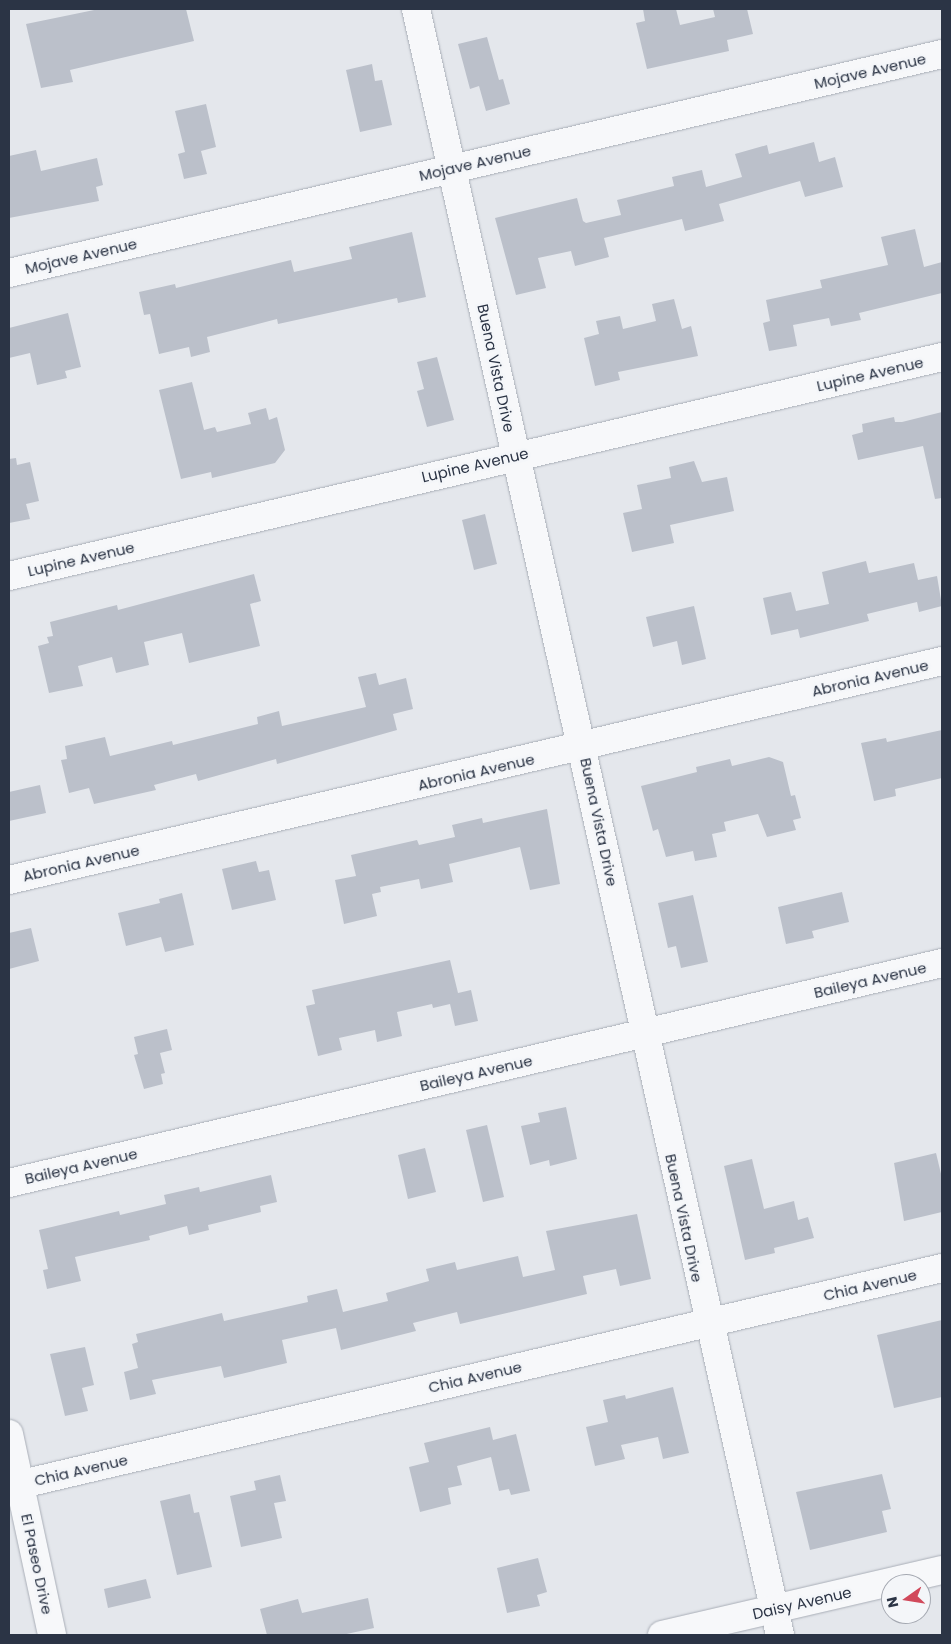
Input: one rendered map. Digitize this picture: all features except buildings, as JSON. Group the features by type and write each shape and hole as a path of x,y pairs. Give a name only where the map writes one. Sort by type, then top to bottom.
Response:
{"street":[{"name":"Buena Vista Drive","path":"416,9 453,168 515,456 583,746 707,1322 780,1635"},
{"name":"Mojave Avenue","path":"9,273 942,54"},
{"name":"Lupine Avenue","path":"9,576 942,357"},
{"name":"Abronia Avenue","path":"9,880 942,661"},
{"name":"Baileya Avenue","path":"9,1183 645,1034 942,962"},
{"name":"Chia Avenue","path":"14,1485 942,1268"},
{"name":"El Paseo Drive","path":"9,1434 14,1485 52,1635"},
{"name":"Daisy Avenue","path":"662,1635 942,1570"}]}
